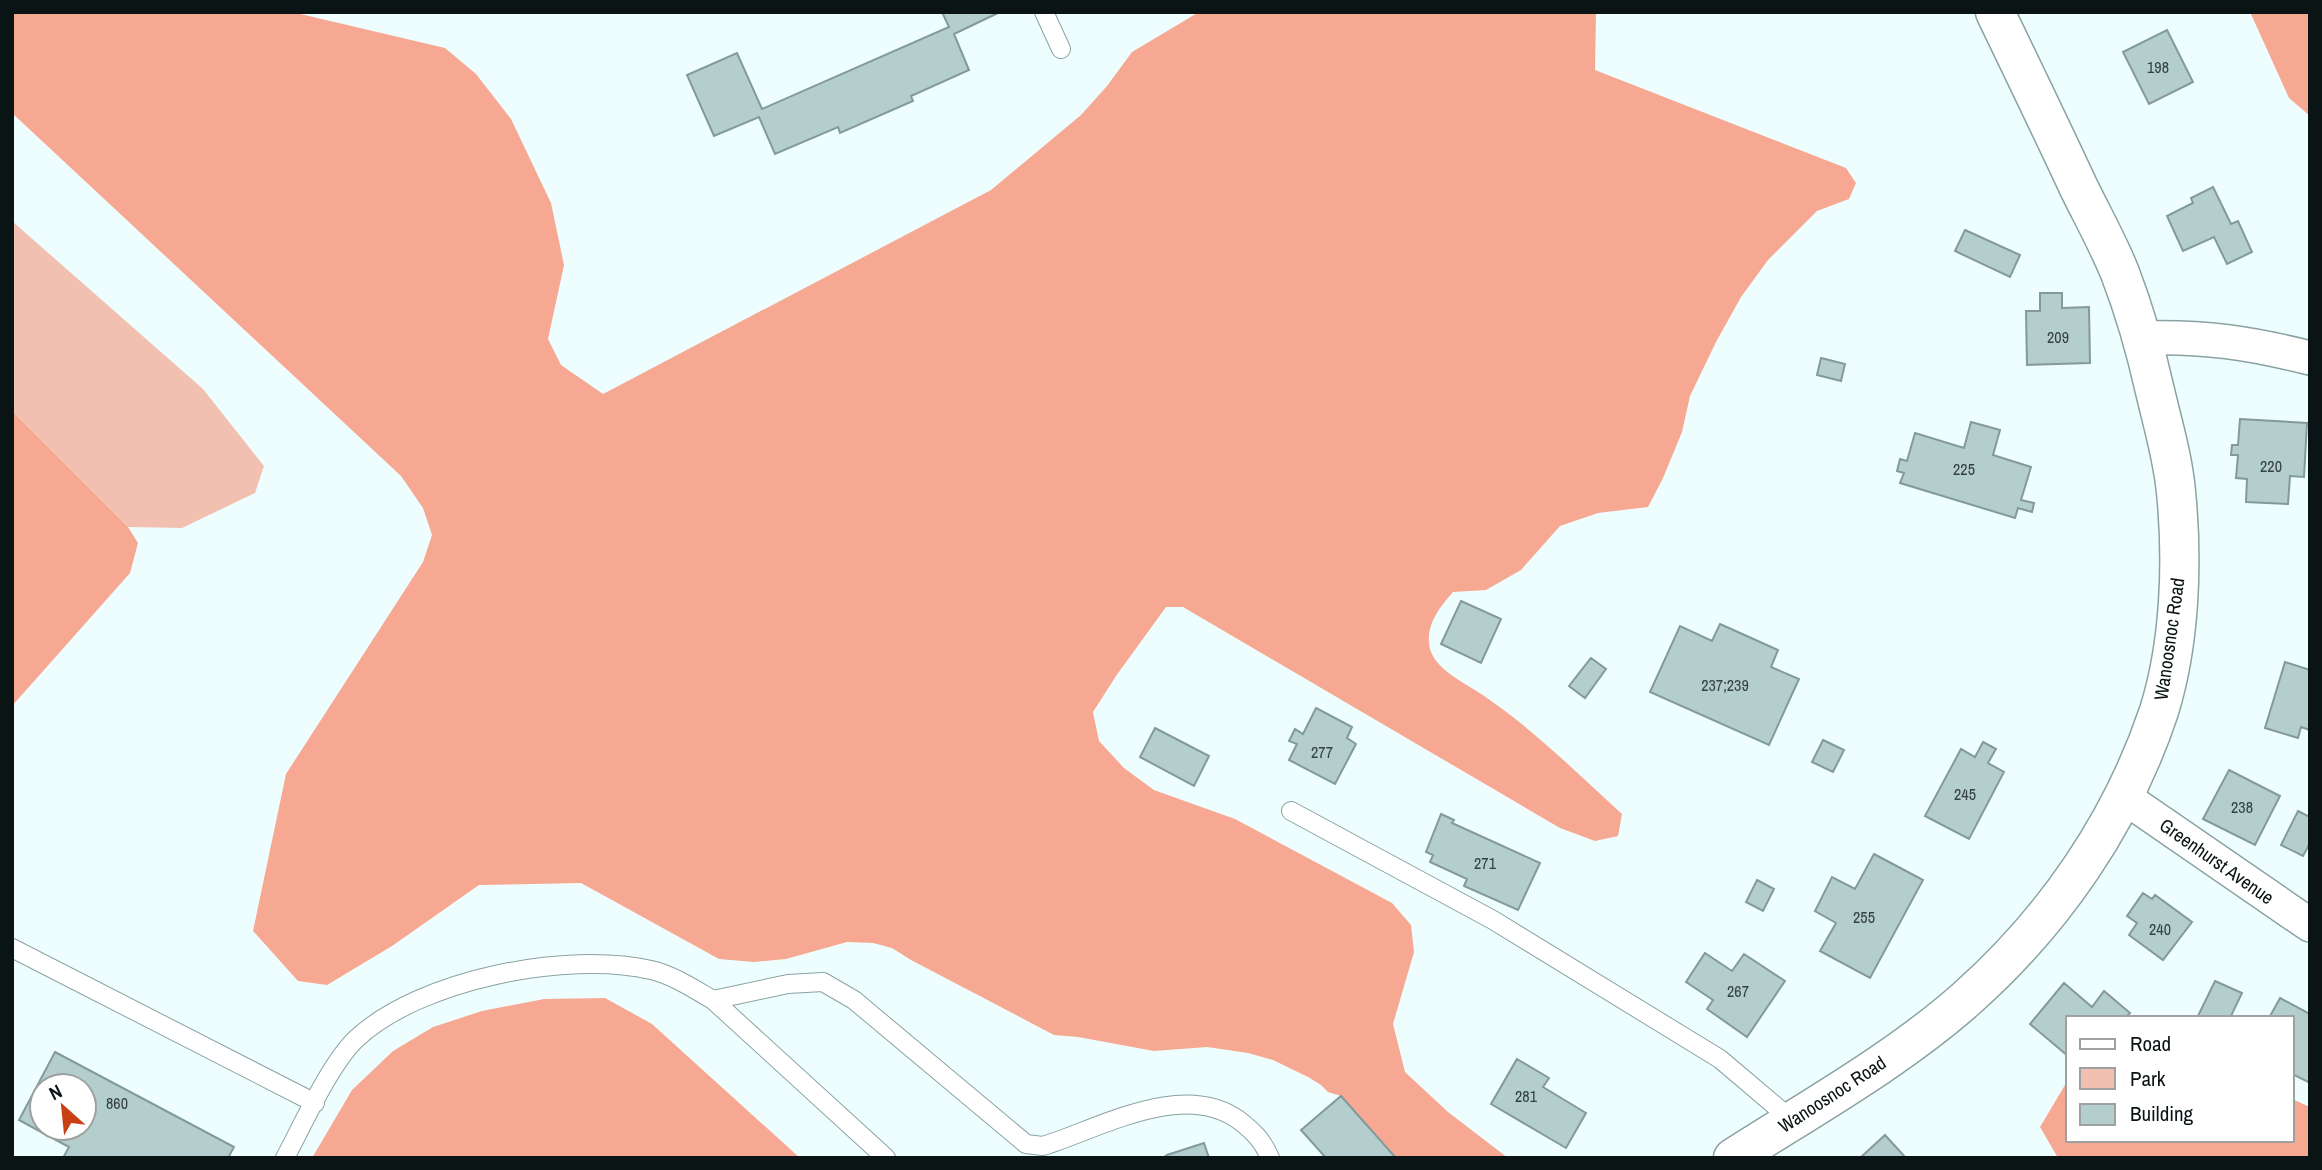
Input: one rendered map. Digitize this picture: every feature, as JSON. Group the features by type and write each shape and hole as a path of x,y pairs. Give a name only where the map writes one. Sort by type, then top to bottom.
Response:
{"main road":[{"name":"Wanoosnoc Road","path":"1733,1158 1895,1053 1965,1000 2023,943 2067,889 2103,836 2124,797 2160,708 2173,643 2179,574 2178,521 2171,457 2143,338 2119,271 1995,12"}],"street":[{"path":"2143,338 2194,338 2253,344 2310,358"},
{"name":"Greenhurst Avenue","path":"2124,797 2310,925"}],"lane":[{"path":"1044,12 1061,49"},
{"path":"1291,811 1493,920 1720,1059 1792,1120"},
{"path":"12,947 315,1103"},
{"path":"285,1158 339,1059 356,1039 382,1020 442,991 485,978 566,964 619,965 653,970 713,1000 886,1158"},
{"path":"713,1000 788,984 823,982 854,1000 1022,1151 1151,1108 1183,1104 1213,1107 1231,1115 1263,1140 1270,1158"}],"green space":[{"path":"12,221 203,389 264,466 255,493 182,528 128,527 12,411"}],"shaded area":[{"path":"12,12 292,12 445,48 476,74 511,119 551,203 564,265 548,339 561,365 603,394 991,190 1081,115 1132,52 1199,12 1596,12 1595,70 1846,168 1856,183 1849,199 1817,211 1768,260 1741,297 1690,396 1682,432 1648,507 1598,513 1560,526 1521,570 1486,590 1453,592 1432,622 1429,644 1437,661 1452,675 1522,724 1622,814 1618,836 1595,841 1560,828 1183,607 1166,607 1093,712 1099,741 1124,768 1154,790 1235,819 1392,903 1411,925 1414,952 1393,1024 1405,1072 1448,1112 1508,1158 1396,1158 1341,1096 1328,1092 1308,1077 1273,1060 1207,1047 1154,1051 1054,1035 892,948 873,943 847,942 786,959 754,962 719,959 581,883 479,885 392,946 327,985 298,981 253,931 286,774 423,562 432,535 423,508 401,476 12,113"},
{"path":"2250,12 2310,12 2310,116 2289,98"},
{"path":"12,411 128,527 138,543 130,573 12,706"},
{"path":"605,998 652,1024 800,1158 312,1158 352,1090 393,1051 433,1027 482,1011 544,999"},
{"path":"2066,1083 2066,1142 2294,1142 2294,1100 2310,1107 2310,1158 2058,1158 2040,1127"}],"building":[{"path":"942,12 1000,12 954,34 969,70 911,96 913,101 840,133 838,127 775,154 759,117 714,136 687,75 737,53 762,109 949,27"},
{"path":"2167,30 2193,82 2149,104 2123,52"},
{"path":"2213,187 2231,224 2238,221 2252,252 2227,264 2214,237 2183,251 2167,216 2193,203 2191,198"},
{"path":"1965,230 2020,255 2010,277 1955,251"},
{"path":"2040,293 2062,293 2062,308 2089,307 2090,363 2027,365 2026,311 2040,311"},
{"path":"1821,358 1845,364 1841,381 1817,375"},
{"path":"2240,419 2307,423 2304,477 2290,476 2288,504 2246,502 2247,479 2236,478 2238,455 2231,455 2232,445 2238,445"},
{"path":"1971,422 2000,430 1993,455 2031,467 2021,500 2034,503 2032,512 2018,508 2015,518 1900,483 1904,473 1897,471 1900,459 1907,461 1915,433 1964,448"},
{"path":"1461,601 1501,619 1481,663 1441,644"},
{"path":"1720,624 1778,650 1771,667 1799,679 1769,745 1650,692 1680,626 1712,641"},
{"path":"1591,658 1606,669 1585,698 1569,686"},
{"path":"2285,662 2310,670 2310,730 2301,727 2298,738 2265,728"},
{"path":"1316,708 1352,727 1347,738 1356,744 1335,784 1289,760 1297,744 1289,741 1295,729 1303,734"},
{"path":"1155,728 1209,756 1194,786 1140,757"},
{"path":"1823,740 1844,750 1833,772 1812,762"},
{"path":"1983,742 1996,749 1988,763 2004,772 1969,839 1925,816 1961,749 1975,757"},
{"path":"2229,770 2280,796 2255,845 2203,819"},
{"path":"2298,811 2310,817 2310,843 2303,856 2281,845"},
{"path":"1441,814 1454,820 1452,823 1540,863 1518,910 1464,886 1467,879 1430,862 1433,855 1426,852"},
{"path":"1874,854 1923,880 1870,978 1820,951 1836,923 1815,911 1832,877 1855,889"},
{"path":"1757,880 1774,889 1763,911 1746,902"},
{"path":"2143,893 2152,899 2155,895 2192,922 2163,960 2129,935 2137,923 2127,916"},
{"path":"1705,953 1732,971 1744,954 1785,981 1747,1037 1707,1009 1713,1000 1686,982"},
{"path":"2215,981 2242,993 2231,1016 2198,1016"},
{"path":"2064,983 2092,1007 2104,991 2130,1013 2127,1016 2066,1016 2066,1054 2030,1024"},
{"path":"2280,998 2310,1014 2310,1083 2294,1075 2294,1016 2270,1016"},
{"path":"55,1052 93,1072 44,1072"},
{"path":"1517,1059 1549,1078 1543,1087 1586,1113 1566,1148 1491,1104"},
{"path":"98,1075 234,1147 228,1158 63,1158 69,1147 60,1142 98,1142"},
{"path":"1341,1096 1396,1158 1326,1158 1301,1130"},
{"path":"28,1103 28,1125 19,1120"},
{"path":"1885,1135 1906,1158 1860,1158"},
{"path":"1204,1143 1209,1158 1163,1158 1167,1155"}]}
